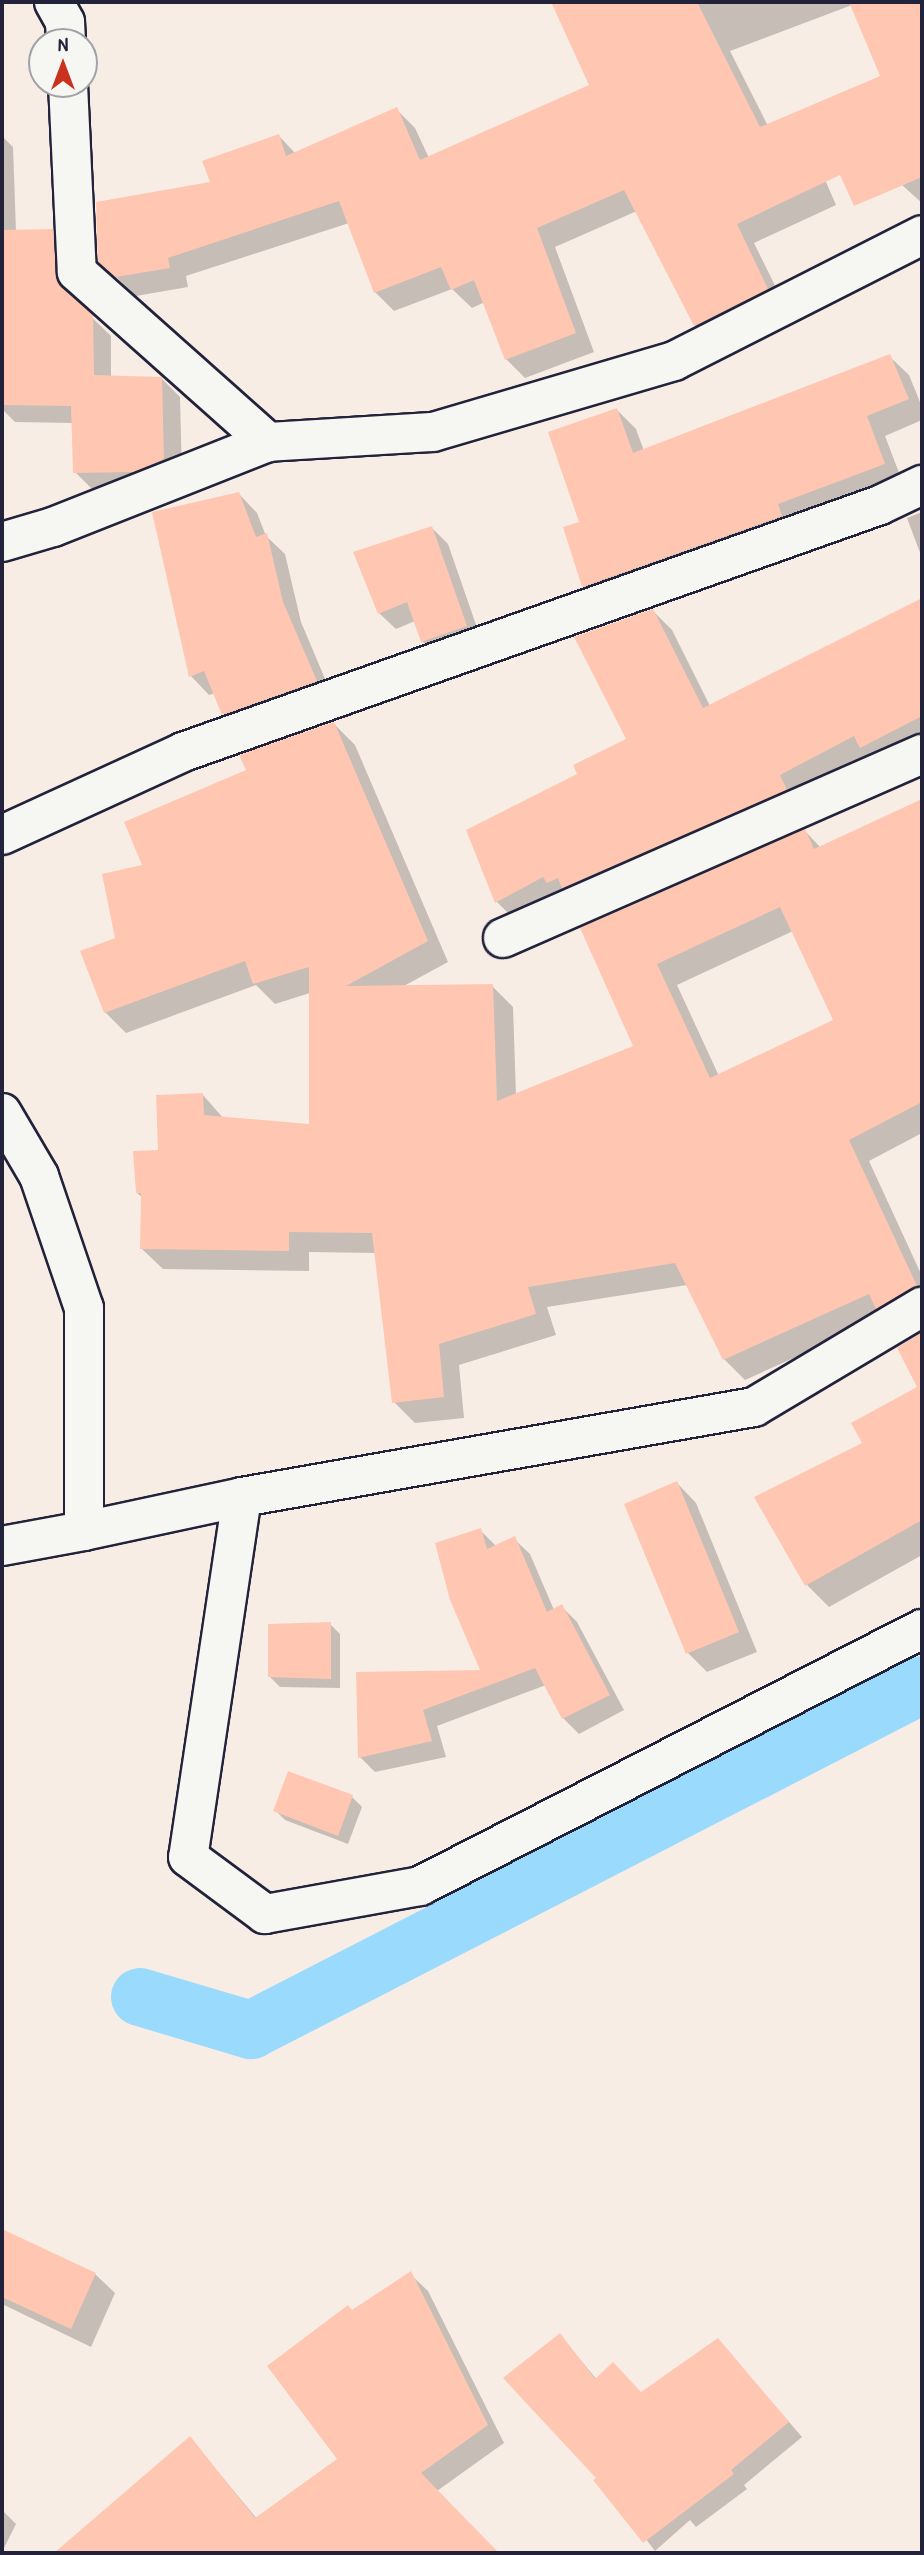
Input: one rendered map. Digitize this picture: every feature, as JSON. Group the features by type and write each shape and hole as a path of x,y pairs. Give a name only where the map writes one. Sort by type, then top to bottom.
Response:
{"street":[{"path":"54,2 65,22 65,28"},
{"path":"69,98 77,272 268,442"},
{"path":"2,542 53,527 268,442 433,432 674,361 922,235"},
{"path":"2,835 183,752 880,505 922,485"},
{"path":"503,938 922,754"},
{"path":"2,1113 39,1176 84,1308 84,1531"},
{"path":"2,1546 242,1497 754,1406 922,1307"},
{"path":"242,1497 188,1857 265,1914 420,1886 922,1629"}],"building":[{"path":"551,2 697,2 760,127 880,76 849,2 922,2 922,177 854,206 840,175 737,224 768,289 694,326 624,190 537,228 576,333 505,360 474,280 451,290 441,267 374,293 339,201 168,258 170,268 116,277 98,262 96,202 210,182 202,161 279,134 286,156 397,107 420,160 589,85"},
{"path":"53,229 57,281 93,316 94,375 162,377 164,459 134,472 73,473 71,406 2,405 2,230"},
{"path":"890,354 909,399 867,416 885,464 778,504 782,516 582,587 563,527 579,522 548,432 617,408 633,453"},
{"path":"239,492 256,537 267,533 283,602 317,681 222,715 204,671 189,677 152,512"},
{"path":"432,526 467,626 421,642 407,602 378,614 353,552"},
{"path":"922,598 922,716 860,748 854,736 780,775 787,790 562,888 558,878 547,883 543,877 495,903 466,830 577,774 573,765 626,739 574,637 653,609 703,708"},
{"path":"334,722 428,941 346,986 493,984 497,1101 633,1046 580,928 805,829 814,849 922,799 922,1102 849,1140 917,1286 876,1309 869,1294 723,1360 675,1263 528,1287 536,1314 439,1344 444,1397 392,1403 372,1233 289,1232 289,1251 140,1249 141,1193 136,1193 133,1151 158,1150 156,1095 203,1093 204,1115 309,1124 309,967 253,984 245,961 104,1013 80,951 115,938 102,874 142,865 124,822 246,770 239,755","holes":["780,907 833,1020 710,1078 657,964"]},
{"path":"922,1332 922,1520 805,1586 754,1497 862,1443 851,1423 917,1387 897,1348"},
{"path":"677,1481 739,1632 686,1654 624,1504"},
{"path":"481,1528 487,1549 515,1536 547,1612 562,1604 610,1695 562,1719 535,1668 423,1710 432,1741 358,1758 356,1672 480,1670 450,1600 435,1543"},
{"path":"331,1622 331,1679 268,1677 268,1624"},
{"path":"288,1771 353,1795 338,1836 273,1811"},
{"path":"2,2229 96,2273 71,2329 2,2297"},
{"path":"411,2271 488,2425 421,2473 499,2553 54,2553 190,2436 255,2518 337,2459 267,2366 348,2305 352,2310"},
{"path":"560,2333 595,2379 613,2362 641,2392 718,2338 789,2422 731,2470 734,2474 643,2543 593,2480 596,2478 503,2378"}],"waterway":[{"path":"140,1997 251,2030 922,1685"}]}
